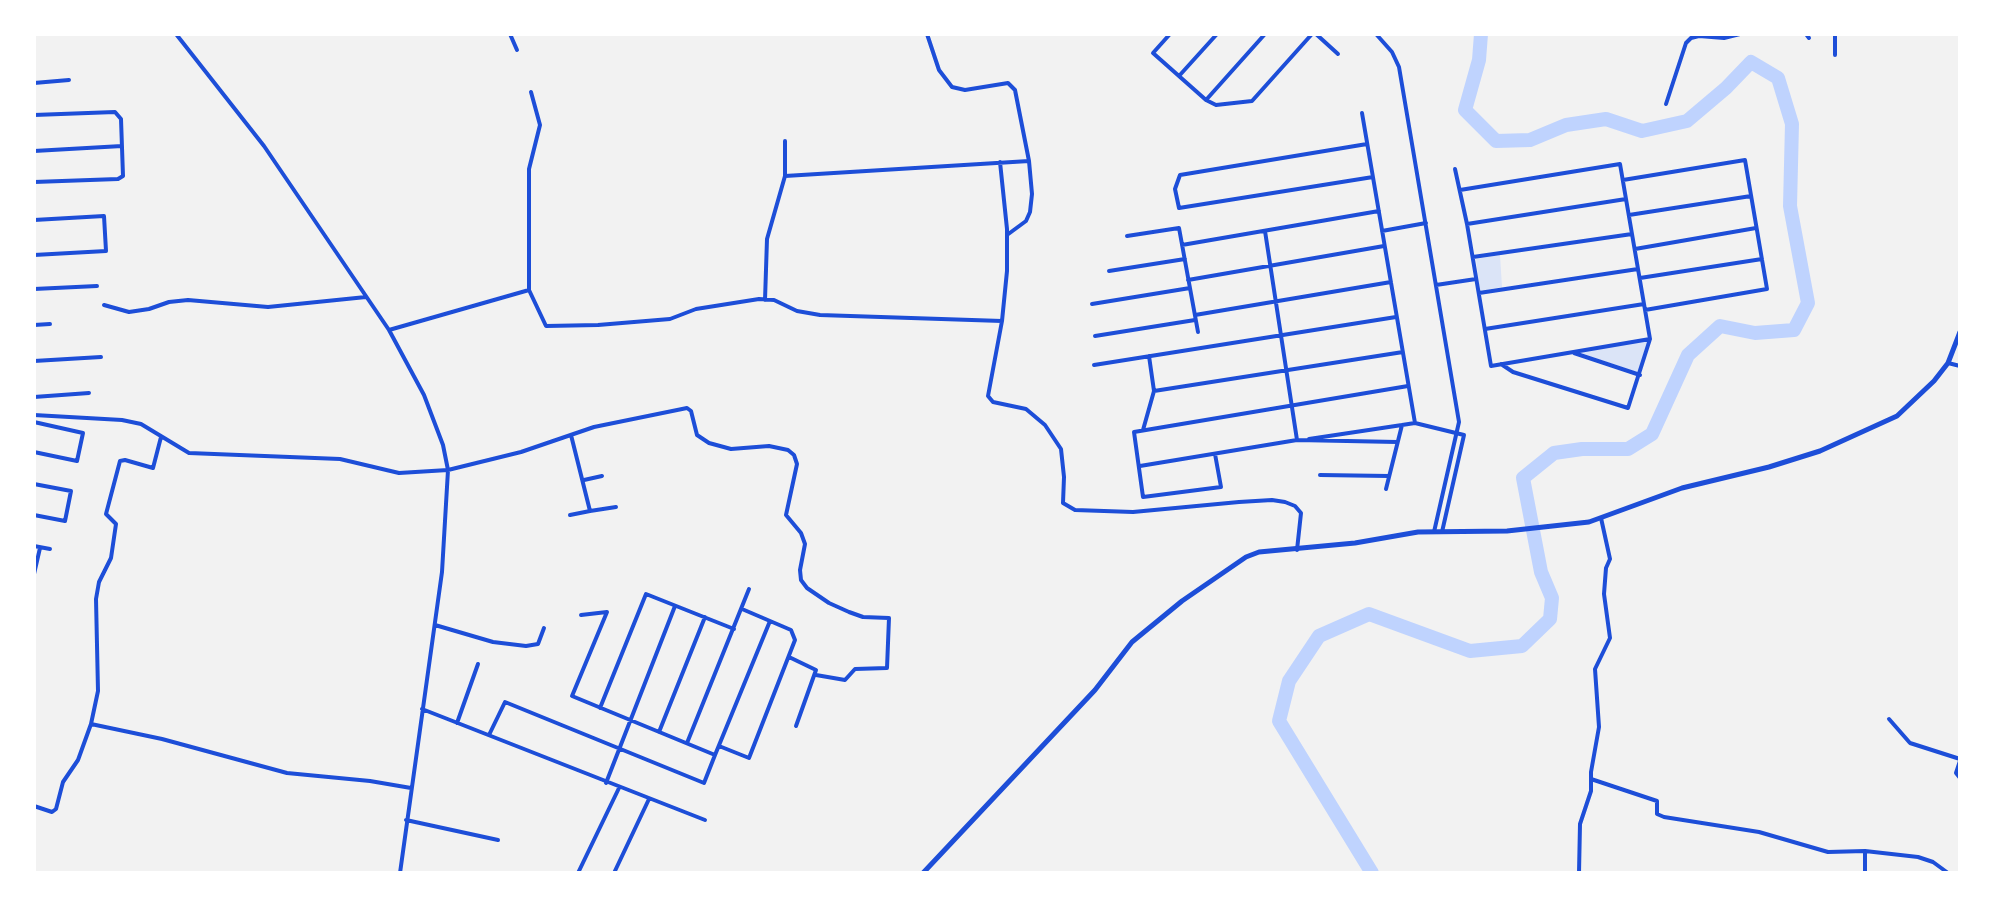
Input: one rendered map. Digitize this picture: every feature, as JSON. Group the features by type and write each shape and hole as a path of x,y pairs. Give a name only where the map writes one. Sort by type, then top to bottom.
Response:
{"street":[{"path":"176,34 264,146 389,330 436,420 448,470 447,517 400,873"},
{"path":"510,34 517,50"},
{"path":"927,34 939,70 952,87 965,90 1008,83 1013,86 1029,161 1032,194 1030,212 1020,227 1007,235"},
{"path":"1170,34 1153,53 1206,100 1216,105 1252,101 1314,34 1338,54"},
{"path":"1179,76 1217,34"},
{"path":"1206,100 1265,34"},
{"path":"1376,34 1392,52 1399,67 1459,422 1434,532"},
{"path":"1666,104 1686,43 1691,38 1724,38 1740,34"},
{"path":"1835,34 1835,55"},
{"path":"34,83 69,80"},
{"path":"531,92 540,125 529,169 529,290 543,322 550,327 670,319 696,309 765,300 820,315 1002,321"},
{"path":"34,115 115,112 121,119 123,176 121,179 34,182"},
{"path":"1362,113 1415,423"},
{"path":"765,300 767,239 785,176 785,141"},
{"path":"1367,144 1180,175 1175,189 1179,208 1373,177"},
{"path":"34,151 122,146"},
{"path":"1485,329 1767,289 1745,160 1622,180"},
{"path":"785,176 1029,161"},
{"path":"1000,162 1007,271 1002,321 988,396 993,402 1026,409 1045,425 1061,449 1064,477 1062,499 1066,505 1075,510 1133,512 1272,500 1295,506 1301,513 1297,550"},
{"path":"1460,190 1620,164 1650,339 1628,408 1513,372 1501,364"},
{"path":"1455,169 1491,366 1650,339"},
{"path":"1629,215 1751,196"},
{"path":"1467,224 1626,199"},
{"path":"1182,245 1379,211"},
{"path":"34,220 104,216 106,251 34,255"},
{"path":"1382,231 1426,223"},
{"path":"1127,236 1179,228 1198,332"},
{"path":"1635,249 1756,228"},
{"path":"1265,231 1297,440"},
{"path":"1473,257 1632,234"},
{"path":"1188,280 1384,246"},
{"path":"1109,271 1185,259"},
{"path":"1640,278 1762,259"},
{"path":"1479,293 1638,269"},
{"path":"1436,285 1476,279"},
{"path":"1095,336 1391,282"},
{"path":"34,289 97,286"},
{"path":"1092,304 1190,288"},
{"path":"389,330 529,290"},
{"path":"104,305 129,312 188,300 268,307 366,297"},
{"path":"1094,365 1397,317"},
{"path":"34,325 50,324"},
{"path":"923,873 1095,690 1132,642 1182,601 1246,557 1259,552 1377,540 1401,533 1507,531 1601,518 1682,488 1820,451 1886,423 1907,408 1948,363 1960,332"},
{"path":"1154,391 1403,352"},
{"path":"1571,352 1640,375"},
{"path":"1143,430 1154,391 1149,356"},
{"path":"34,361 101,357"},
{"path":"1948,363 1960,366"},
{"path":"1215,454 1221,487 1143,497 1134,432 1408,386"},
{"path":"34,397 89,393"},
{"path":"34,415 141,424 181,450 197,454 340,459 399,473 448,470 521,452 594,427 687,408 691,411 697,435 709,443 731,449 769,446 788,450 794,455 797,464 786,515 801,533 805,544 801,580 829,603 849,612 863,617 889,618 887,668 855,669 845,680 816,675"},
{"path":"34,422 83,433 77,461 34,452"},
{"path":"1138,466 1415,423 1464,435 1442,532"},
{"path":"1386,489 1402,425"},
{"path":"571,435 590,511"},
{"path":"34,806 52,812 56,809 63,782 78,760 91,724 98,691 96,599 99,582 111,558 116,524 106,514 120,461 153,468 161,437"},
{"path":"1297,440 1397,442"},
{"path":"1320,475 1389,476"},
{"path":"584,480 602,476"},
{"path":"34,484 71,491 65,521 34,515"},
{"path":"570,515 616,507"},
{"path":"1579,873 1580,824 1591,791 1599,727 1595,669 1610,638 1604,594 1606,568 1610,559 1601,518"},
{"path":"34,574 37,547 50,549"},
{"path":"687,743 749,589"},
{"path":"600,708 646,594 734,629"},
{"path":"606,783 675,606"},
{"path":"719,746 749,758 795,640 791,630 742,609"},
{"path":"581,615 607,612 572,696 715,755"},
{"path":"659,732 705,617"},
{"path":"489,735 505,702 704,783 770,621"},
{"path":"435,625 493,642 526,646 538,644 544,628"},
{"path":"789,657 814,667 816,675 796,726"},
{"path":"457,723 478,664"},
{"path":"422,709 705,820"},
{"path":"1889,719 1910,743 1960,760 1956,776 1960,778"},
{"path":"91,724 162,739 287,773 411,788"},
{"path":"1591,779 1657,801 1657,814 1664,817 1759,832 1828,852 1865,851 1918,857 1933,862 1948,873"},
{"path":"578,873 619,788"},
{"path":"614,873 649,799"},
{"path":"406,820 498,840"},
{"path":"1865,851 1865,873"}],"shaded area":[{"path":"1500,255 1502,287 1480,291 1476,259"},
{"path":"1648,340 1639,373 1578,352"}],"waterway":[{"path":"1372,873 1279,721 1289,681 1319,636 1369,614 1470,651 1522,646 1550,619 1552,598 1541,572 1523,478 1554,453 1582,449 1628,449 1652,434 1688,355 1720,326 1755,333 1794,330 1808,303 1790,206 1792,124 1778,78 1751,62 1687,121 1642,131 1606,119 1566,125 1530,140 1496,141 1465,110 1479,60 1481,34"}]}
